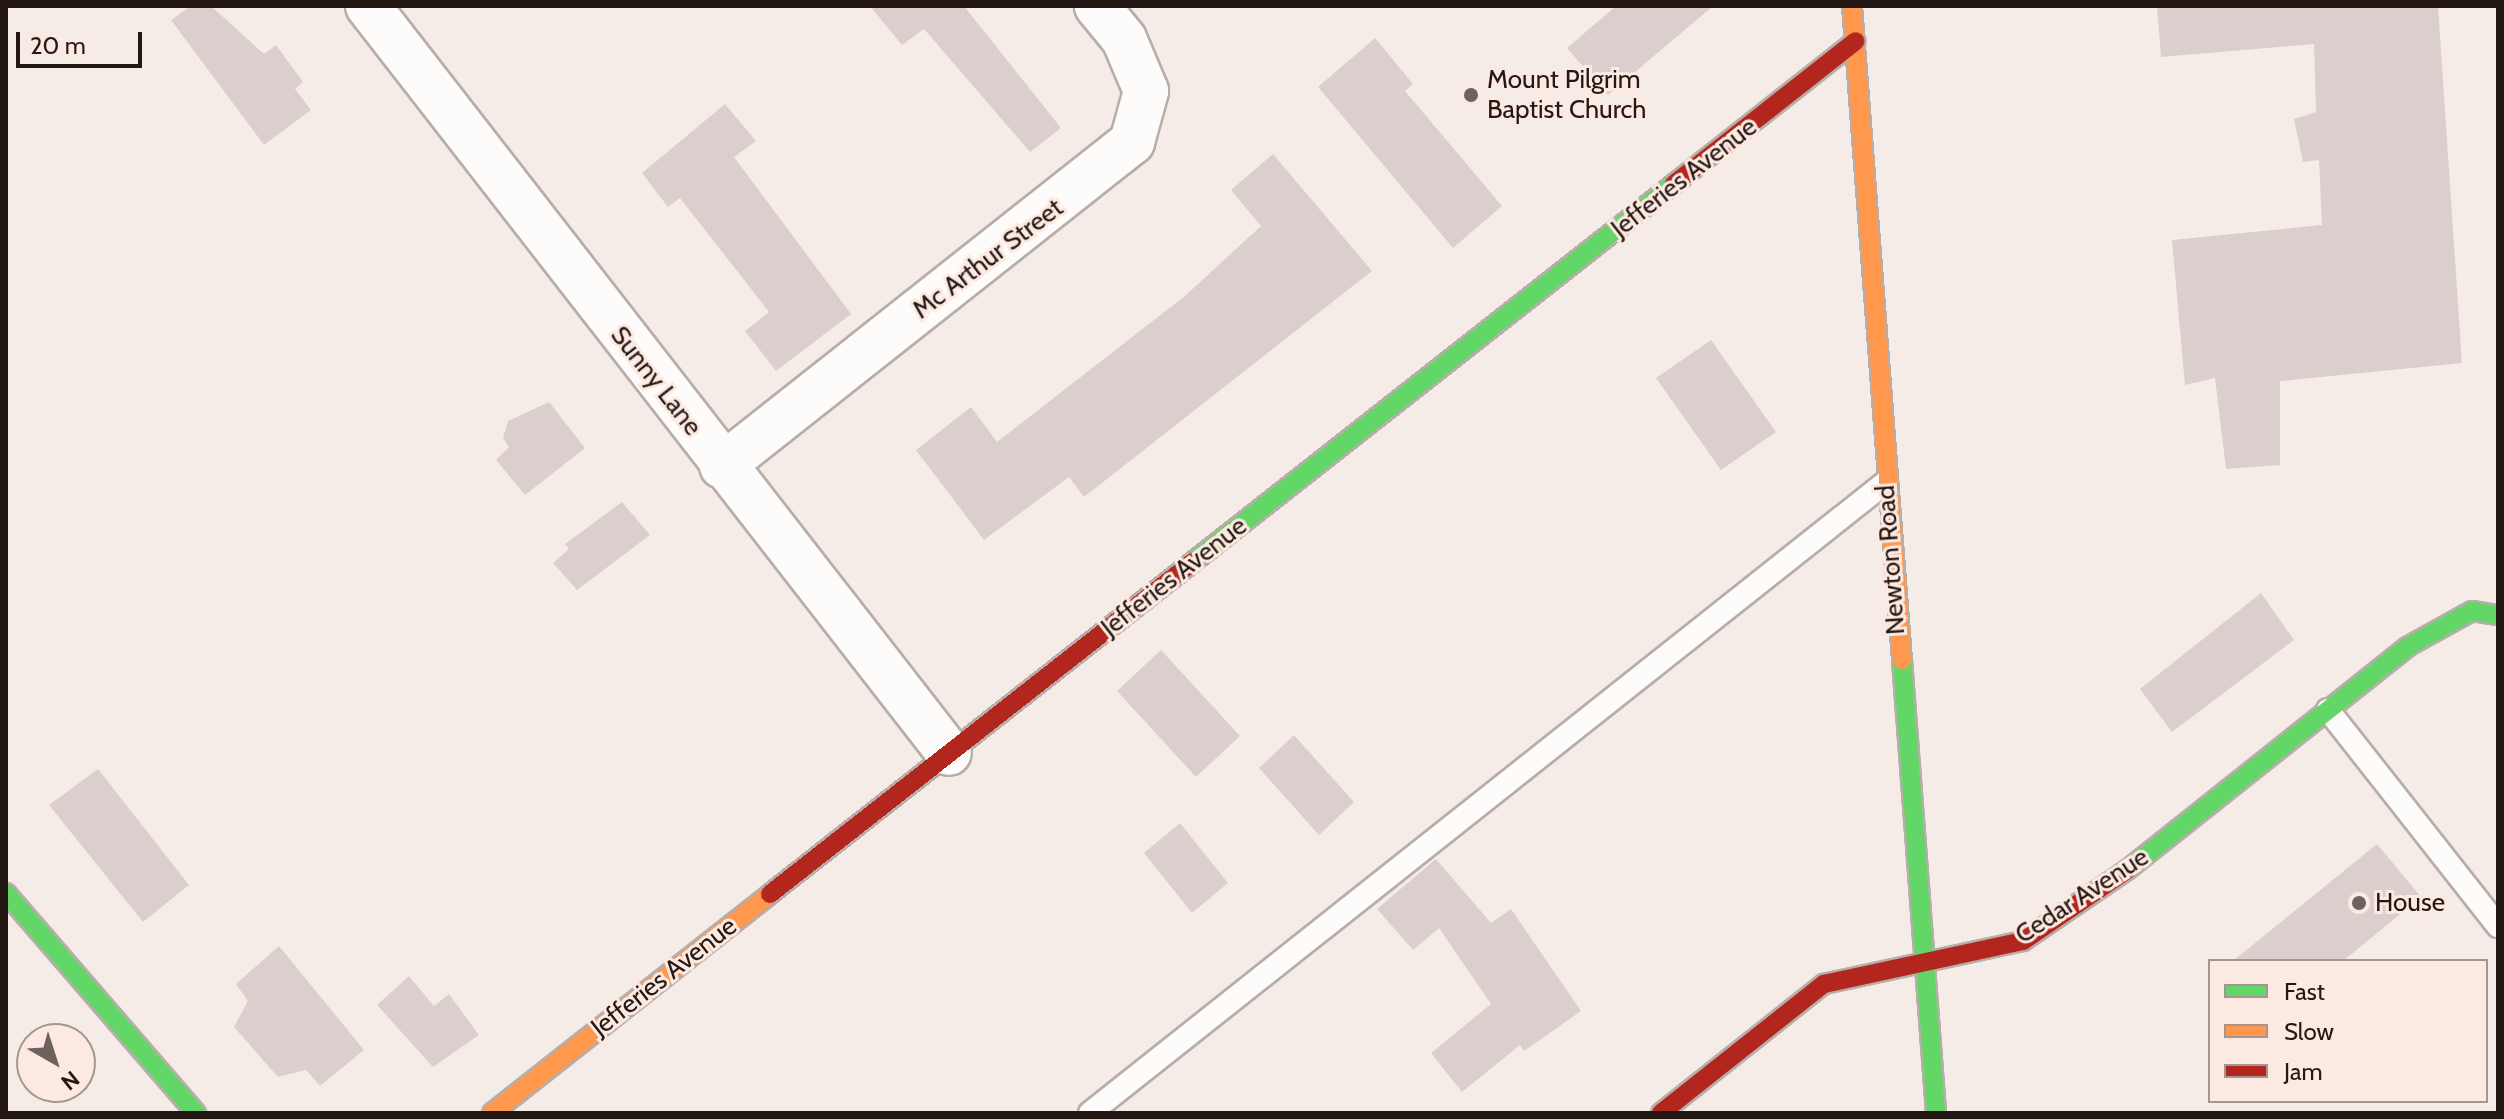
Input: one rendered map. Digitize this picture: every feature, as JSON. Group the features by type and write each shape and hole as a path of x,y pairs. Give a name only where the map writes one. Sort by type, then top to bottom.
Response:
{"street":[{"name":"Sunny Lane","path":"368,6 722,466 949,753"},
{"name":"Mc Arthur Street","path":"722,466 1132,142 1146,91 1124,39 1097,6"},
{"name":"Newton Road","path":"1852,6 1918,937 1926,962 1936,1113"},
{"name":"Jefferies Avenue","path":"492,1113 1856,41"},
{"name":"Cedar Avenue","path":"1661,1113 1824,984 2023,941 2113,881 2407,647 2472,611 2498,615"},
{"path":"6,893 196,1113"}],"lane":[{"path":"1090,1113 1886,482"},
{"path":"2328,710 2498,926"}],"building":[{"path":"191,6 211,6 264,54 276,45 303,82 295,89 311,110 264,145 171,20"},
{"path":"870,6 964,6 1061,128 1030,152 924,29 902,45"},
{"path":"1616,6 1713,6 1608,95 1567,48"},
{"path":"2157,6 2438,6 2462,363 2280,381 2280,465 2226,469 2215,378 2185,385 2172,240 2322,225 2319,160 2303,162 2294,119 2316,112 2314,44 2161,57"},
{"path":"1375,38 1413,84 1405,91 1502,206 1453,248 1318,87"},
{"path":"725,104 756,141 734,157 851,314 776,371 745,331 769,312 680,198 668,207 642,173"},
{"path":"1273,154 1372,271 1084,497 1069,477 984,540 916,450 971,407 997,442 1185,296 1261,226 1231,190"},
{"path":"1711,340 1776,432 1721,470 1656,378"},
{"path":"549,402 585,448 525,495 496,460 509,447 503,438 508,421"},
{"path":"622,502 650,535 577,590 553,563 569,549 565,544"},
{"path":"2261,593 2294,640 2172,732 2140,689"},
{"path":"1161,650 1240,736 1196,777 1117,691"},
{"path":"1294,735 1354,802 1319,835 1259,768"},
{"path":"98,769 189,885 143,922 49,805"},
{"path":"1180,823 1228,883 1192,913 1144,853"},
{"name":"House","path":"2377,844 2421,897 2345,959 2235,959"},
{"path":"1436,859 1491,923 1511,909 1581,1011 1524,1051 1520,1045 1462,1092 1431,1053 1491,1004 1439,928 1413,950 1377,909"},
{"path":"279,946 364,1050 320,1086 306,1070 278,1077 234,1027 248,1001 236,984"},
{"path":"409,976 434,1006 449,994 479,1035 433,1067 377,1005"}],"traffic: fast":[{"path":"1193,562 1674,184"},
{"path":"2127,870 2407,647 2472,611 2498,615"},
{"path":"1902,660 1936,1113"},
{"path":"6,893 196,1113"}],"traffic: slow":[{"path":"1852,6 1902,660"},
{"path":"492,1113 770,894"}],"traffic: jam":[{"path":"1674,184 1856,41"},
{"path":"770,894 1193,562"},
{"path":"1661,1113 1824,984 2023,941 2127,870"}],"place":[{"name":"Mount Pilgrim Baptist Church","path":"1471,95"},
{"name":"House","path":"2359,903"}]}
